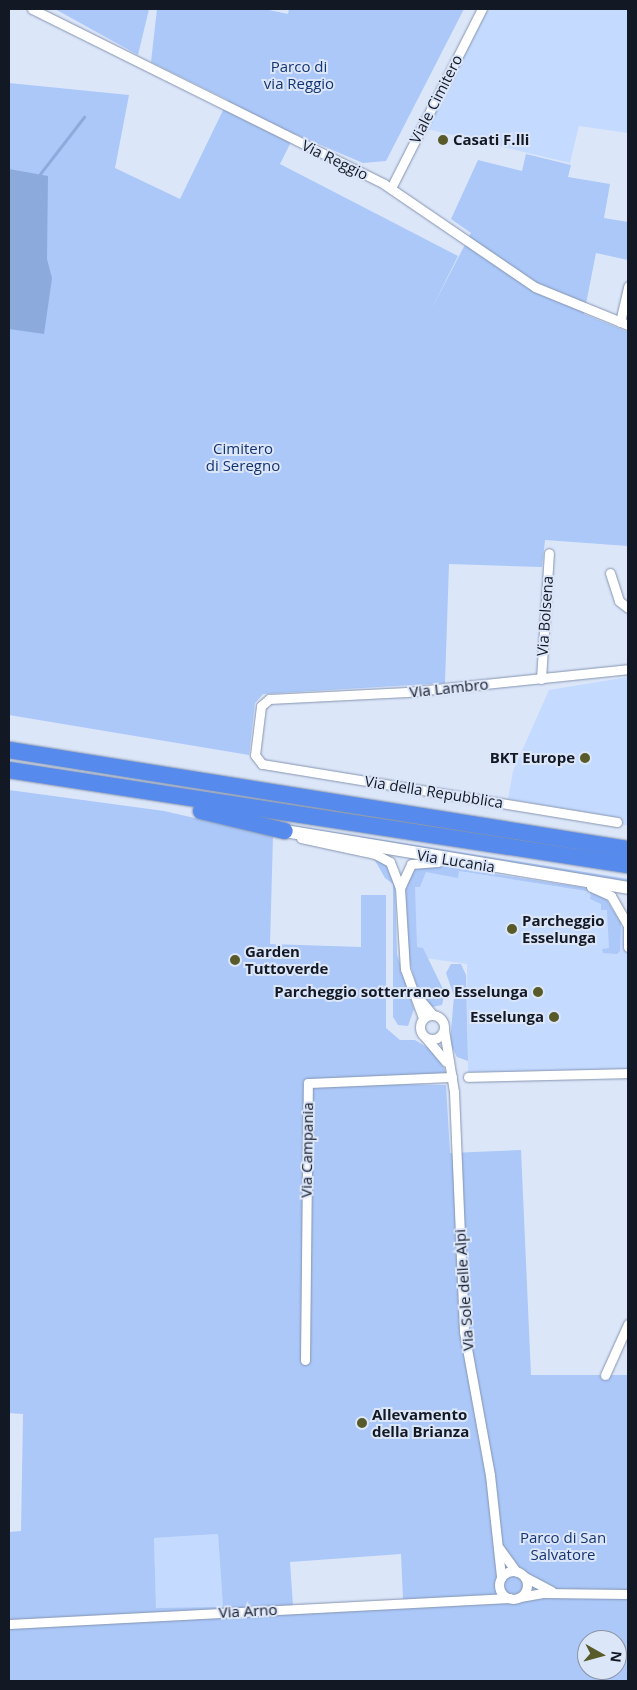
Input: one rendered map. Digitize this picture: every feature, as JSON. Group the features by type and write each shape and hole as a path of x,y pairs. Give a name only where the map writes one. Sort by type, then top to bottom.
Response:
{"highway":[{"path":"9,750 628,849"},
{"path":"9,770 628,865"},
{"path":"59,778 97,793 208,812 285,831"},
{"path":"604,845 628,844"}],"street":[{"name":"Via Reggio","path":"32,9 391,188 535,287 624,323"},
{"name":"Viale Cimitero","path":"391,188 482,9"},
{"path":"624,323 628,286"},
{"name":"Via Bolsena","path":"541,679 549,552"},
{"path":"610,573 618,601 628,608"},
{"name":"Via Lambro","path":"255,755 261,706 269,699 407,692 541,679 628,668"},
{"name":"Via della Repubblica","path":"255,755 262,764 617,822"},
{"path":"285,831 311,842 384,857 394,868 400,888"},
{"name":"Via Lucania","path":"285,831 628,888"},
{"path":"400,888 406,871 418,861 505,873 529,872 601,889 618,904 628,925 628,947"},
{"name":"Via Sole delle Alpi","path":"400,888 401,948 408,982 423,1018 419,1027 426,1038 440,1051 452,1077"},
{"name":"Via Sole delle Alpi","path":"408,982 432,1014 442,1019 452,1077 464,1332 490,1475 494,1532"},
{"path":"423,1018 432,1014"},
{"path":"426,1038 437,1038 444,1030"},
{"path":"468,1077 628,1073"},
{"name":"Via Campania","path":"305,1360 308,1083 452,1077"},
{"path":"605,1375 628,1324"},
{"path":"494,1532 504,1560 520,1574 558,1592"},
{"path":"494,1532 502,1593 509,1598 558,1592 628,1594"},
{"path":"486,1597 500,1581 520,1574"},
{"path":"520,1574 527,1588 520,1597"},
{"name":"Via Arno","path":"9,1624 427,1602 470,1603 486,1597 509,1598"}],"shaded area":[{"path":"488,9 628,9 628,133 579,126 570,163 427,129"},
{"path":"9,169 48,176 47,259 52,278 44,334 9,329"},
{"path":"628,677 628,826 621,824 621,818 508,799 513,771 549,690"},
{"path":"429,866 595,893 618,927 628,927 628,1070 468,1074 467,964 425,958 415,949 414,872"},
{"path":"218,1534 223,1607 160,1611 156,1608 154,1538"}],"green space":[{"path":"55,9 149,9 138,55"},
{"path":"157,9 264,9 288,14 289,9 464,9 386,161 363,163 295,134 280,164 458,256 431,310 471,233 451,219 478,160 522,171 526,154 571,165 568,177 610,184 604,218 628,222 628,260 596,253 584,314 628,332 628,546 545,540 542,567 449,564 445,683 263,694 255,703 249,755 9,715 9,83 129,95 115,168 180,199 228,100 151,62"},
{"name":"Parco di San Salvatore","path":"9,790 164,811 273,836 270,944 361,947 361,895 386,895 386,1028 400,1040 415,1040 438,1054 447,1075 387,1084 446,1085 450,1153 521,1150 531,1375 628,1375 628,1681 9,1681 9,1532 21,1531 23,1414 9,1413","holes":["218,1534 223,1607 156,1608 154,1538","401,1554 403,1600 293,1606 290,1562"]},
{"path":"284,824 628,879 628,885 283,826"},
{"path":"373,857 387,863 395,880 397,954 414,1009 408,1026 398,1025 393,1017 393,884 385,878"},
{"path":"430,864 586,888 603,894 621,923 620,951 617,954 603,953 602,949 609,948 607,910 601,910 601,904 590,899 591,892 459,871 458,878 426,872 420,887 415,887 417,947 423,948 445,993 442,1005 432,1007 418,992 408,955 405,888 414,866"},
{"path":"451,964 461,964 466,975 468,1061 457,1057 450,1043 454,996 446,973"}],"waterway":[{"path":"40,174 84,117"}],"place":[{"name":"Casati F.lli","path":"443,140"},
{"name":"BKT Europe","path":"585,758"},
{"name":"Parcheggio Esselunga","path":"512,929"},
{"name":"Garden Tuttoverde","path":"235,960"},
{"name":"Parcheggio sotterraneo Esselunga","path":"538,992"},
{"name":"Esselunga","path":"554,1017"},
{"name":"Allevamento della Brianza","path":"362,1423"}],"park label":[{"name":"Parco di via Reggio","path":"299,74"},
{"name":"Cimitero di Seregno","path":"243,456"}]}
